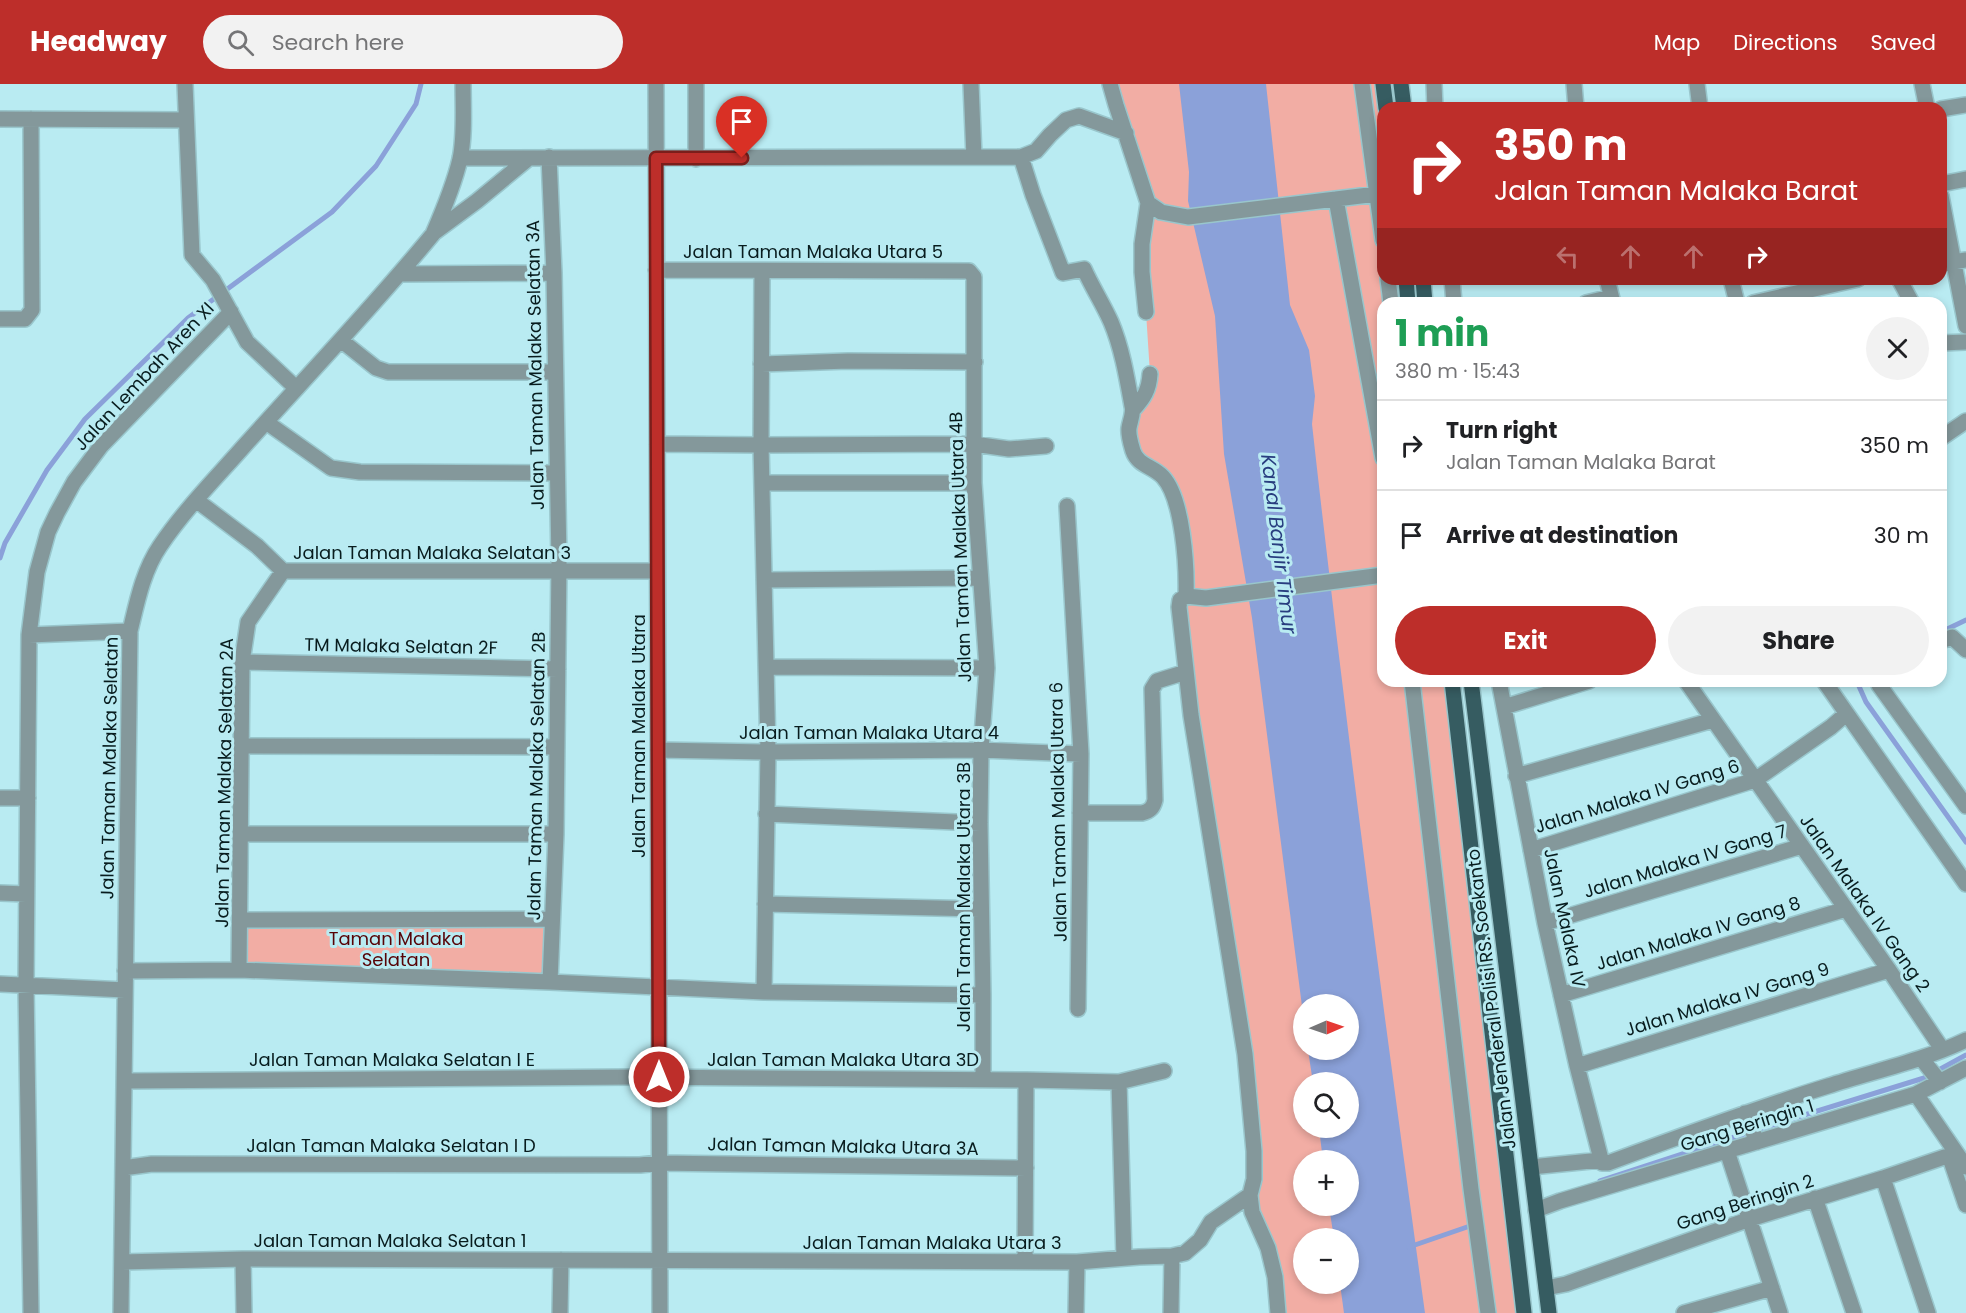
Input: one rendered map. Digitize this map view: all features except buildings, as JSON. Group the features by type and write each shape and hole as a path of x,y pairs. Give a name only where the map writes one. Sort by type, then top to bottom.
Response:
{"main road":[{"path":"1383,84 1385,102"},
{"path":"1401,84 1403,102"},
{"name":"Jalan Jenderal Polisi RS. Soekanto","path":"1453,687 1524,1313"},
{"name":"Jalan Jenderal Polisi RS. Soekanto","path":"1473,687 1549,1313"}],"street":[{"path":"185,84 192,255 213,280 248,342 296,388"},
{"name":"Jalan Taman Malaka Selatan","path":"121,1313 130,631 141,587 159,547 196,500 296,388 342,341 433,234 460,158 463,84"},
{"name":"Jalan Taman Malaka Utara","path":"656,84 660,1313"},
{"path":"696,84 696,159"},
{"path":"971,84 974,157"},
{"path":"1110,84 1148,203 1142,244 1146,312"},
{"path":"1148,203 1161,212 1188,217 1377,194 1362,84"},
{"path":"1434,84 1435,102"},
{"path":"1574,84 1576,102"},
{"path":"1698,84 1700,102"},
{"path":"1922,84 1926,102"},
{"path":"1947,109 1966,105"},
{"path":"460,158 1021,157 1036,151 1066,120 1079,116 1126,133"},
{"path":"0,118 186,120"},
{"path":"0,319 25,319 32,310 31,118"},
{"name":"Jalan Taman Malaka Selatan 3A","path":"549,157 554,273 559,572"},
{"path":"1021,157 1063,273 1084,269 1110,320 1119,346 1133,410 1129,431 1133,453 1140,462 1162,475 1172,489 1187,567 1186,596"},
{"path":"433,234 528,158"},
{"path":"1947,183 1966,179"},
{"path":"1336,199 1377,425"},
{"path":"1947,229 1966,326"},
{"name":"Jalan Taman Malaka Utara 5","path":"656,270 969,271"},
{"name":"Jalan Taman Malaka Utara 4B","path":"969,271 975,281 974,483 987,668 981,750"},
{"path":"762,272 761,445 768,752 764,993"},
{"path":"400,274 554,273"},
{"path":"1778,297 1831,285"},
{"path":"1818,288 1823,297"},
{"name":"Jalan Lembah Aren XI","path":"32,1313 26,986 29,635 33,598 48,532 74,482 101,446 230,308"},
{"path":"342,341 375,368 388,372 555,372"},
{"path":"1947,343 1966,342"},
{"path":"761,364 848,361 975,362"},
{"path":"1133,410 1145,397 1150,385 1150,374"},
{"path":"1947,434 1966,421"},
{"path":"266,422 331,468 342,470 557,473"},
{"path":"657,444 974,444 1009,449 1046,446"},
{"path":"762,483 974,483"},
{"name":"Jalan Taman Malaka Selatan 3","path":"196,500 257,546 283,571 657,571"},
{"name":"Jalan Taman Malaka Utara 6","path":"1067,506 1080,754 1078,1009"},
{"name":"Jalan Taman Malaka Selatan 2A","path":"239,970 242,662 248,622 283,571"},
{"name":"Jalan Taman Malaka Selatan 2B","path":"550,982 556,834 559,572"},
{"path":"1278,1313 1275,1276 1268,1248 1252,1212 1250,1195 1254,1179 1254,1150 1245,1054 1191,715 1179,607 1180,600 1186,596 1206,598 1377,576"},
{"path":"764,580 980,578"},
{"path":"29,635 130,631"},
{"path":"1947,639 1954,637 1966,648"},
{"name":"TM Malaka Selatan 2F","path":"242,662 558,669"},
{"path":"766,667 987,668"},
{"path":"1080,813 1142,813 1154,806 1152,689 1157,681 1185,672"},
{"path":"1413,687 1471,1190 1488,1313"},
{"name":"Jalan Malaka IV","path":"1500,687 1545,923 1601,1160"},
{"path":"1504,707 1569,687"},
{"name":"Jalan Malaka IV Gang 2","path":"1690,687 1942,1049"},
{"path":"1828,687 1966,884"},
{"path":"1880,687 1966,806"},
{"path":"1755,780 1846,714"},
{"path":"1516,776 1713,720"},
{"path":"241,746 557,747"},
{"name":"Jalan Taman Malaka Utara 4","path":"658,750 768,752 981,750 1080,754"},
{"name":"Jalan Taman Malaka Utara 3B","path":"981,750 980,909 983,1079"},
{"name":"Jalan Malaka IV Gang 6","path":"1531,850 1755,780"},
{"path":"0,798 28,798"},
{"path":"766,814 980,823"},
{"path":"241,834 556,834"},
{"name":"Jalan Malaka IV Gang 7","path":"1545,923 1802,846"},
{"path":"0,892 27,894"},
{"path":"765,904 980,909"},
{"name":"Jalan Malaka IV Gang 8","path":"1561,995 1846,909"},
{"path":"240,920 552,919"},
{"path":"125,971 239,970 764,993 983,995"},
{"name":"Jalan Malaka IV Gang 9","path":"1577,1066 1889,970"},
{"path":"0,984 125,990"},
{"path":"1531,1167 1601,1160 1602,1163 1608,1163 1745,1115 1930,1071 1942,1049 1966,1040"},
{"name":"Gang Beringin 1","path":"1536,1210 1756,1140 1916,1094 1930,1071 1966,1068"},
{"name":"Jalan Taman Malaka Utara 3D","path":"659,1077 1119,1082 1164,1071"},
{"name":"Jalan Taman Malaka Selatan I E","path":"125,1081 659,1077"},
{"path":"1025,1262 1026,1080"},
{"path":"1119,1082 1124,1258"},
{"path":"1916,1094 1953,1154 1966,1167"},
{"path":"1745,1115 1756,1140"},
{"path":"1727,1151 1780,1313"},
{"path":"1953,1154 1966,1205"},
{"name":"Gang Beringin 2","path":"1546,1288 1566,1284 1750,1219 1953,1154"},
{"name":"Jalan Taman Malaka Selatan I D","path":"123,1168 152,1164 640,1165 659,1163"},
{"name":"Jalan Taman Malaka Utara 3A","path":"659,1163 1026,1168"},
{"path":"1883,1178 1928,1313"},
{"name":"Jalan Taman Malaka Utara 3","path":"659,1262 1077,1262 1172,1256 1185,1253 1200,1240 1211,1222 1250,1195"},
{"path":"1815,1198 1854,1313"},
{"path":"1171,1313 1172,1256"},
{"path":"243,1259 244,1313"},
{"name":"Jalan Taman Malaka Selatan 1","path":"122,1262 243,1259 659,1262"},
{"path":"560,1313 561,1260"},
{"path":"1076,1313 1077,1262"},
{"path":"1684,1313 1772,1288"}],"green space":[{"path":"1110,84 1383,84 1383,102 1377,102 1377,285 1406,285 1408,297 1377,297 1377,687 1453,687 1524,1313 1278,1313 1252,1212 1261,1145 1186,672 1186,596 1172,489 1140,462 1129,431 1150,374 1146,312 1147,203"},
{"name":"Taman Malaka Selatan","path":"246,921 547,926 546,975 245,970"}],"water":[{"name":"Kanal Banjir Timur","path":"1179,84 1266,84 1290,305 1309,350 1315,396 1312,424 1338,647 1425,1313 1344,1313 1341,1294 1359,1294 1359,1228 1332,1228 1331,1216 1359,1216 1359,1150 1322,1150 1320,1138 1359,1138 1359,1072 1311,1072 1310,1060 1359,1060 1359,994 1300,994 1252,618 1224,454 1215,316 1188,201 1189,172"}],"waterway":[{"path":"0,558 5,543 47,470 85,419 188,318 332,212 376,166 416,104 421,84"},
{"path":"1947,629 1966,620"},
{"path":"1859,687 1866,702 1966,842"},
{"path":"1600,1181 1924,1078 1966,1055"},
{"path":"1409,1247 1470,1226"}],"route":[{"path":"659,1077 656,158 742,158"}]}
